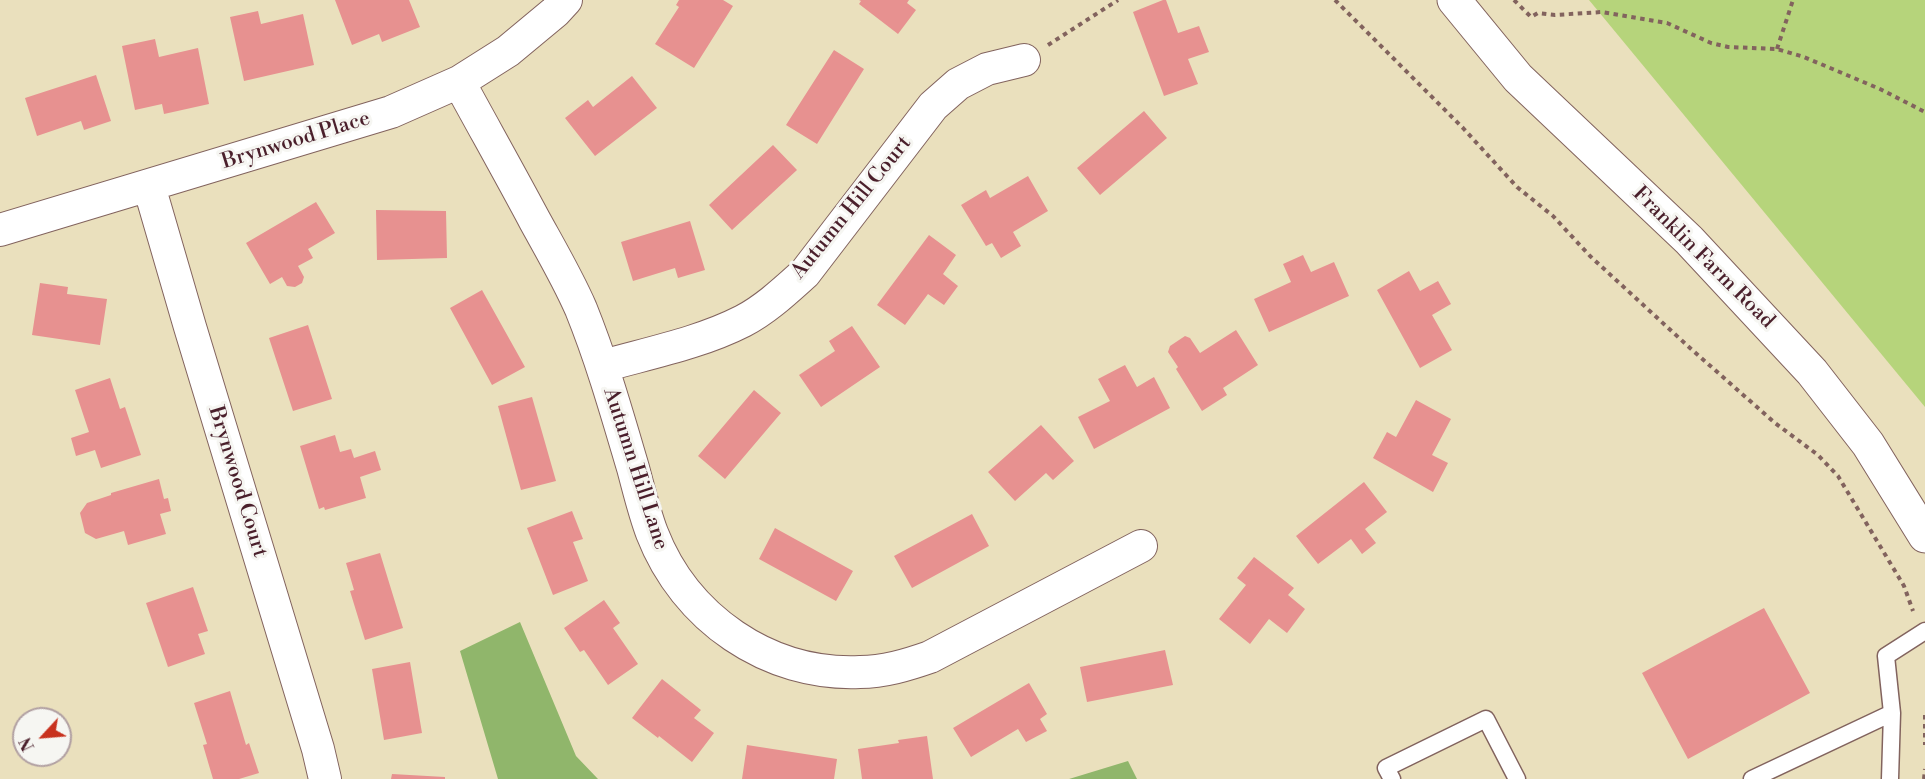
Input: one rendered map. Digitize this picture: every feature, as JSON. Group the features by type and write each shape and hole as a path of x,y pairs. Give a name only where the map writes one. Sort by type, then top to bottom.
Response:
{"street":[{"name":"Brynwood Place","path":"0,230 391,112 459,82 508,51 566,0"},
{"name":"Franklin Farm Road","path":"1454,0 1518,78 1689,240 1812,372 1868,444 1925,536"},
{"name":"Autumn Hill Court","path":"603,366 712,334 744,320 779,296 805,273 933,106 958,84 987,69 1024,60"},
{"name":"Autumn Hill Lane","path":"459,82 580,307 603,366 652,532 668,567 691,598 742,643 775,659 809,669 859,672 904,666 930,657 1141,546"},
{"name":"Brynwood Court","path":"149,186 318,749 325,779"}],"lane":[{"path":"1890,779 1892,713 1886,656 1923,632"},
{"path":"1752,779 1892,713"},
{"path":"1392,779 1386,768 1486,719 1517,779"}],"path":[{"path":"1024,60 1118,0"},
{"path":"1335,0 1463,128 1517,187 1553,216 1590,256 1690,348 1775,423 1818,455 1838,476 1904,586 1923,632"},
{"path":"1514,0 1531,17 1538,13 1555,15 1602,12 1667,23 1711,43 1728,47 1777,49 1804,57 1869,84 1925,112"},
{"path":"1777,49 1792,0"},
{"path":"1925,715 1925,745"},
{"path":"1924,779 1925,769"}],"green space":[{"path":"1589,0 1925,0 1925,407"},
{"path":"520,622 576,756 598,779 498,779 460,651"},
{"path":"1128,761 1137,779 1069,779"}],"building":[{"path":"335,0 409,0 420,27 382,42 379,34 352,45"},
{"path":"679,0 723,0 733,6 694,68 655,44 679,7 676,5"},
{"path":"859,0 909,0 907,3 916,10 898,34 859,4 861,1"},
{"path":"1166,0 1178,33 1199,26 1209,52 1188,59 1198,84 1164,96 1133,12"},
{"path":"258,11 261,24 303,14 314,65 244,81 230,17"},
{"path":"155,39 159,57 198,48 209,104 164,114 162,104 135,110 122,46"},
{"path":"834,50 864,69 817,144 786,125"},
{"path":"96,75 111,121 84,130 81,121 37,136 25,98"},
{"path":"632,76 657,108 595,156 565,118 588,100 593,107"},
{"path":"1144,111 1167,138 1100,195 1077,168"},
{"path":"773,145 797,170 732,230 709,205"},
{"path":"1028,176 1048,211 1013,232 1021,246 1001,258 992,243 986,246 961,205 986,190 990,198"},
{"path":"316,202 335,233 308,249 313,258 298,266 304,277 302,283 295,287 287,286 282,277 270,284 246,243"},
{"path":"376,210 446,211 447,258 377,260"},
{"path":"690,221 705,270 678,278 675,268 633,281 621,242"},
{"path":"929,235 956,255 943,274 958,286 944,305 928,294 905,325 877,305"},
{"path":"1303,255 1311,272 1334,262 1349,296 1269,332 1254,299 1291,282 1283,264"},
{"path":"1409,271 1420,291 1438,281 1451,304 1432,315 1452,350 1420,368 1377,290"},
{"path":"40,283 68,287 67,294 107,299 100,345 32,335"},
{"path":"482,290 525,367 492,385 450,308"},
{"path":"308,325 332,399 293,411 269,338"},
{"path":"852,326 880,367 821,407 799,375 835,351 829,341"},
{"path":"1236,330 1258,365 1223,388 1227,395 1202,411 1176,369 1178,367 1168,352 1170,346 1185,336 1190,338 1200,353"},
{"path":"1125,365 1137,387 1154,377 1170,408 1094,449 1078,417 1110,401 1098,379"},
{"path":"110,378 120,409 125,407 141,455 101,468 95,450 76,456 71,438 89,432 75,390"},
{"path":"754,390 781,413 725,479 698,456"},
{"path":"532,397 556,481 521,490 498,406"},
{"path":"1416,400 1451,419 1432,455 1448,463 1433,492 1373,458 1387,432 1396,437"},
{"path":"1041,425 1074,461 1053,480 1046,473 1015,501 988,472"},
{"path":"335,435 340,452 351,449 354,458 375,451 381,470 360,477 366,498 325,510 324,507 319,509 300,446"},
{"path":"159,479 164,499 168,498 171,511 160,514 166,534 128,545 124,531 96,539 85,533 80,513 87,503 111,495 111,493"},
{"path":"1364,482 1387,512 1365,529 1376,543 1362,554 1351,539 1318,564 1296,536"},
{"path":"572,511 583,539 573,542 588,581 553,595 527,528"},
{"path":"972,514 989,546 912,588 894,556"},
{"path":"775,528 853,571 836,601 759,559"},
{"path":"380,553 403,628 365,640 350,591 354,590 346,563"},
{"path":"1254,557 1294,588 1288,595 1305,609 1287,633 1269,619 1250,644 1219,619 1246,585 1237,578"},
{"path":"193,587 208,631 198,634 205,654 168,667 146,603"},
{"path":"604,600 620,623 613,628 638,664 608,685 584,650 580,652 564,628"},
{"path":"1764,608 1810,693 1688,759 1642,673"},
{"path":"1165,650 1173,685 1087,702 1080,667"},
{"path":"410,662 422,733 384,740 372,669"},
{"path":"662,679 701,710 694,718 714,733 692,762 632,718"},
{"path":"1029,683 1047,714 1040,719 1047,731 1026,742 1018,729 971,757 953,728"},
{"path":"230,691 246,745 249,743 259,773 239,779 213,779 203,745 207,744 194,703"},
{"path":"927,736 933,779 862,779 858,749"},
{"path":"747,745 837,759 834,779 742,779"},
{"path":"392,774 445,777 445,779 391,779"}]}
